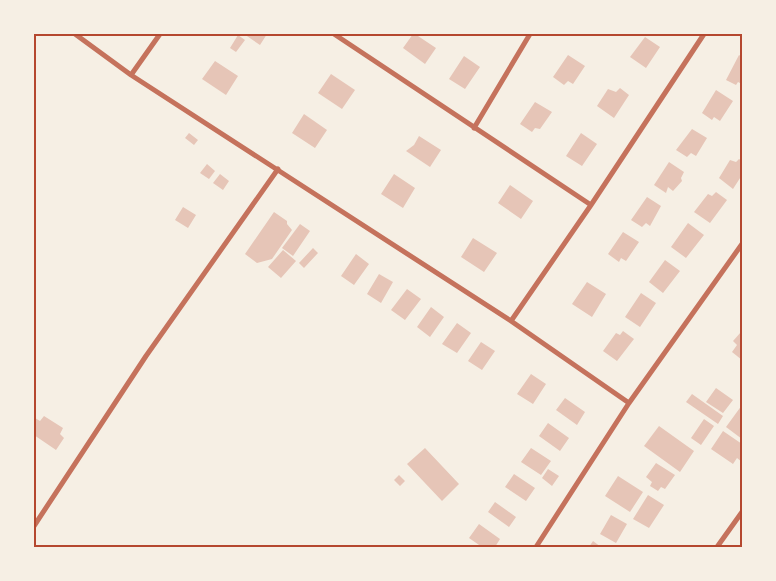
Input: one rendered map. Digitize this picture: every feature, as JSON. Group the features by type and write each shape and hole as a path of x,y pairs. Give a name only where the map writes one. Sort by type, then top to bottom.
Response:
{"street":[{"path":"75,34 132,75 511,321 629,403"},
{"path":"132,75 160,34"},
{"path":"334,34 591,206"},
{"path":"474,128 530,34"},
{"path":"511,321 591,206 704,34"},
{"path":"34,526 146,356 278,169"},
{"path":"536,547 629,403 742,244"},
{"path":"717,547 742,512"}],"building":[{"path":"244,34 267,34 260,45"},
{"path":"413,34 436,48 425,64 403,48"},
{"path":"238,35 245,40 236,52 230,48"},
{"path":"645,37 660,47 646,68 630,57"},
{"path":"568,55 585,66 573,84 568,81 564,85 553,77"},
{"path":"739,55 742,57 742,84 738,82 736,85 726,80"},
{"path":"464,56 480,67 465,89 449,79"},
{"path":"215,61 238,76 226,95 202,79"},
{"path":"331,74 355,90 342,109 318,93"},
{"path":"620,88 629,95 614,118 597,106 608,89 616,92"},
{"path":"716,90 733,101 720,121 714,117 712,120 702,113"},
{"path":"535,102 552,112 540,129 535,128 532,132 520,124"},
{"path":"304,114 327,130 315,148 292,133"},
{"path":"692,129 707,138 696,156 691,153 687,157 676,150"},
{"path":"189,133 198,140 194,145 185,138"},
{"path":"581,133 597,144 582,166 566,156"},
{"path":"419,136 441,150 430,167 406,151 414,145"},
{"path":"739,159 742,161 742,175 733,189 719,178 730,160 736,162"},
{"path":"669,162 684,172 681,178 682,181 673,191 668,187 666,193 654,185"},
{"path":"207,164 215,171 209,179 200,173"},
{"path":"220,174 229,181 223,190 213,183"},
{"path":"394,174 415,188 403,208 381,194"},
{"path":"510,185 533,201 521,219 498,203"},
{"path":"716,192 727,200 710,223 694,212 708,194 712,196"},
{"path":"647,197 661,206 650,226 646,223 642,227 631,220"},
{"path":"183,207 196,215 188,228 175,220"},
{"path":"274,212 287,221 292,230 272,259 257,263 245,254"},
{"path":"688,223 704,235 686,258 671,247"},
{"path":"300,224 310,231 293,256 282,248"},
{"path":"623,232 639,242 626,261 621,258 619,262 608,254"},
{"path":"473,238 497,253 484,272 461,257"},
{"path":"313,248 318,253 304,268 299,263"},
{"path":"283,250 296,261 281,278 268,267"},
{"path":"356,254 369,264 354,285 341,276"},
{"path":"665,260 680,271 663,293 649,282"},
{"path":"379,274 393,282 381,303 367,294"},
{"path":"587,282 606,294 592,317 572,304"},
{"path":"407,289 421,299 405,320 391,310"},
{"path":"641,293 656,303 640,327 625,317"},
{"path":"431,307 444,317 430,337 417,327"},
{"path":"457,323 471,333 457,353 442,344"},
{"path":"623,331 634,339 617,361 603,351 616,333 620,335"},
{"path":"741,332 742,360 732,352 737,345 733,341"},
{"path":"481,342 495,351 482,370 468,361"},
{"path":"531,374 546,384 533,404 517,394"},
{"path":"716,388 733,400 723,413 706,402"},
{"path":"692,394 723,416 718,424 686,402"},
{"path":"565,398 585,412 577,425 556,410"},
{"path":"742,405 742,439 726,427"},
{"path":"44,416 63,428 60,434 64,438 56,450 34,435 35,418 40,421"},
{"path":"704,419 714,426 701,445 691,438"},
{"path":"548,423 569,438 560,451 539,436"},
{"path":"659,426 694,451 680,472 644,446"},
{"path":"723,431 742,444 742,462 737,458 733,464 711,449"},
{"path":"425,448 459,484 442,501 407,464"},
{"path":"531,448 551,461 541,475 521,462"},
{"path":"656,463 675,475 665,489 661,487 658,491 650,486 652,482 646,477"},
{"path":"548,469 559,476 552,486 542,478"},
{"path":"514,474 535,488 526,501 505,487"},
{"path":"399,475 405,481 400,486 394,480"},
{"path":"618,476 643,492 630,512 605,496"},
{"path":"648,495 664,505 649,528 633,519"},
{"path":"495,502 516,517 509,527 488,512"},
{"path":"611,515 627,524 616,543 600,534"},
{"path":"479,524 500,539 495,547 482,547 469,538"},
{"path":"593,541 601,547 589,547"}]}
